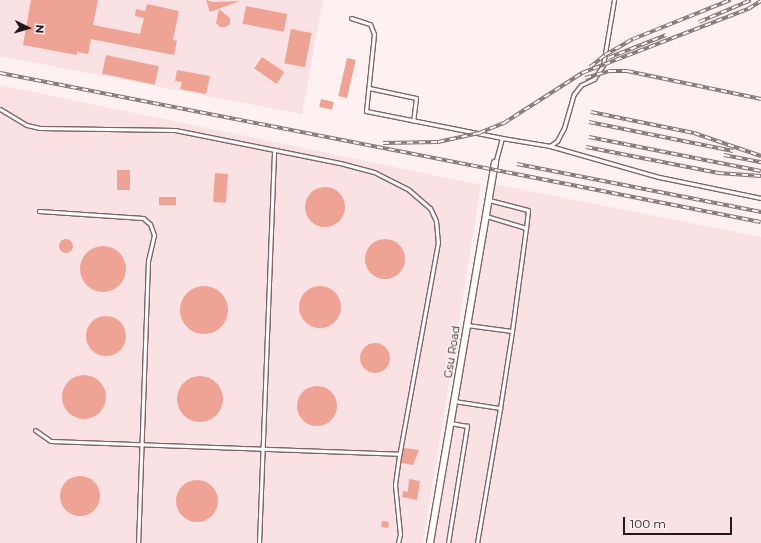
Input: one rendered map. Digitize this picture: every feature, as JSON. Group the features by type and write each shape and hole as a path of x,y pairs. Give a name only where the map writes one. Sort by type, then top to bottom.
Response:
{"street":[{"name":"Gsu Road","path":"430,543 487,200 495,164"}],"lane":[{"path":"550,146 557,142 564,128 574,94 581,85 594,79 603,65 614,0"},
{"path":"351,18 370,24 374,34 366,111 550,146 659,177 761,198"},
{"path":"369,88 416,98 413,120"},
{"path":"0,109 27,125 40,128 175,130 340,163 374,172 409,190 430,208 436,221 438,242 435,268 425,306 399,454 395,485 400,534 398,543"},
{"path":"495,164 502,138"},
{"path":"259,543 274,151"},
{"path":"477,543 512,332 528,210 487,200"},
{"path":"39,211 143,218 150,224 154,235 148,260 138,543"},
{"path":"485,216 526,228"},
{"path":"466,325 512,332"},
{"path":"454,401 500,408"},
{"path":"448,543 467,426 450,424"},
{"path":"35,430 51,442 262,448 399,454"}],"shaded area":[{"path":"0,0 323,0 302,114 0,56"},
{"path":"0,85 481,185 423,543 0,543"},
{"path":"494,184 761,237 761,543 434,543"}],"building":[{"path":"31,0 98,0 93,25 140,34 144,18 135,16 136,9 145,11 147,4 179,11 173,40 177,41 174,55 91,39 88,54 77,52 77,55 23,45"},
{"path":"206,0 213,2 240,1 210,12"},
{"path":"246,6 287,14 284,32 243,24"},
{"path":"219,9 230,18 230,24 226,27 220,27 216,23"},
{"path":"291,29 312,33 305,67 284,63"},
{"path":"106,55 159,66 155,85 102,74"},
{"path":"262,57 284,72 277,84 254,69"},
{"path":"347,58 356,60 347,98 338,96"},
{"path":"177,70 210,76 206,94 180,89 182,82 175,81"},
{"path":"321,99 334,102 332,110 319,107"},
{"path":"117,170 130,170 130,190 117,190"},
{"path":"215,173 228,174 226,203 213,202"},
{"path":"325,187 336,190 342,196 345,207 342,218 336,224 325,227 314,224 308,218 305,207 308,196 314,190"},
{"path":"159,197 176,197 176,205 159,205"},
{"path":"63,239 69,239 73,243 73,249 69,253 63,253 59,249 59,243"},
{"path":"389,239 396,242 402,248 405,259 404,267 396,276 389,279 381,279 374,276 366,267 365,255 368,248 377,240"},
{"path":"108,246 112,247 122,256 125,260 125,278 116,288 108,292 98,292 90,288 81,278 80,264 84,256 94,247"},
{"path":"204,286 213,288 221,293 226,301 228,310 226,319 221,327 213,332 204,334 195,332 187,327 182,319 180,310 182,301 187,293 195,288"},
{"path":"320,286 335,292 341,307 335,322 320,328 305,322 299,307 305,292"},
{"path":"110,316 117,319 123,325 126,336 125,344 117,353 110,356 102,356 95,353 87,344 86,332 89,325 98,317"},
{"path":"375,343 386,347 390,358 386,369 375,373 364,369 360,358 364,347"},
{"path":"80,375 88,375 100,381 106,393 106,401 100,413 88,419 80,419 68,413 62,401 62,393 68,381"},
{"path":"205,376 217,382 222,390 222,408 217,416 209,421 195,422 183,416 178,408 177,394 183,382 191,377"},
{"path":"321,386 328,389 334,395 337,406 336,414 328,423 321,426 313,426 306,423 298,414 297,402 300,395 309,387"},
{"path":"404,448 419,450 413,465 401,463"},
{"path":"84,476 91,479 97,485 100,496 99,504 91,513 84,516 76,516 69,513 61,504 60,492 63,485 72,477"},
{"path":"409,479 420,481 417,500 402,497 403,491 408,492"},
{"path":"197,480 212,486 218,501 212,516 197,522 182,516 176,501 182,486"},
{"path":"382,521 389,522 388,528 381,527"}],"railway":[{"path":"590,67 605,55 633,39 730,0"},
{"path":"699,22 751,0"},
{"path":"383,143 438,142 479,133 504,123 582,73 748,9 761,1"},
{"path":"608,58 666,35"},
{"path":"585,78 610,71 627,71 761,99"},
{"path":"0,73 761,222"},
{"path":"591,112 694,133 761,156"},
{"path":"589,122 733,151"},
{"path":"589,137 761,171"},
{"path":"586,147 718,173 761,176"},
{"path":"724,155 761,162"},
{"path":"517,164 761,212"}]}
